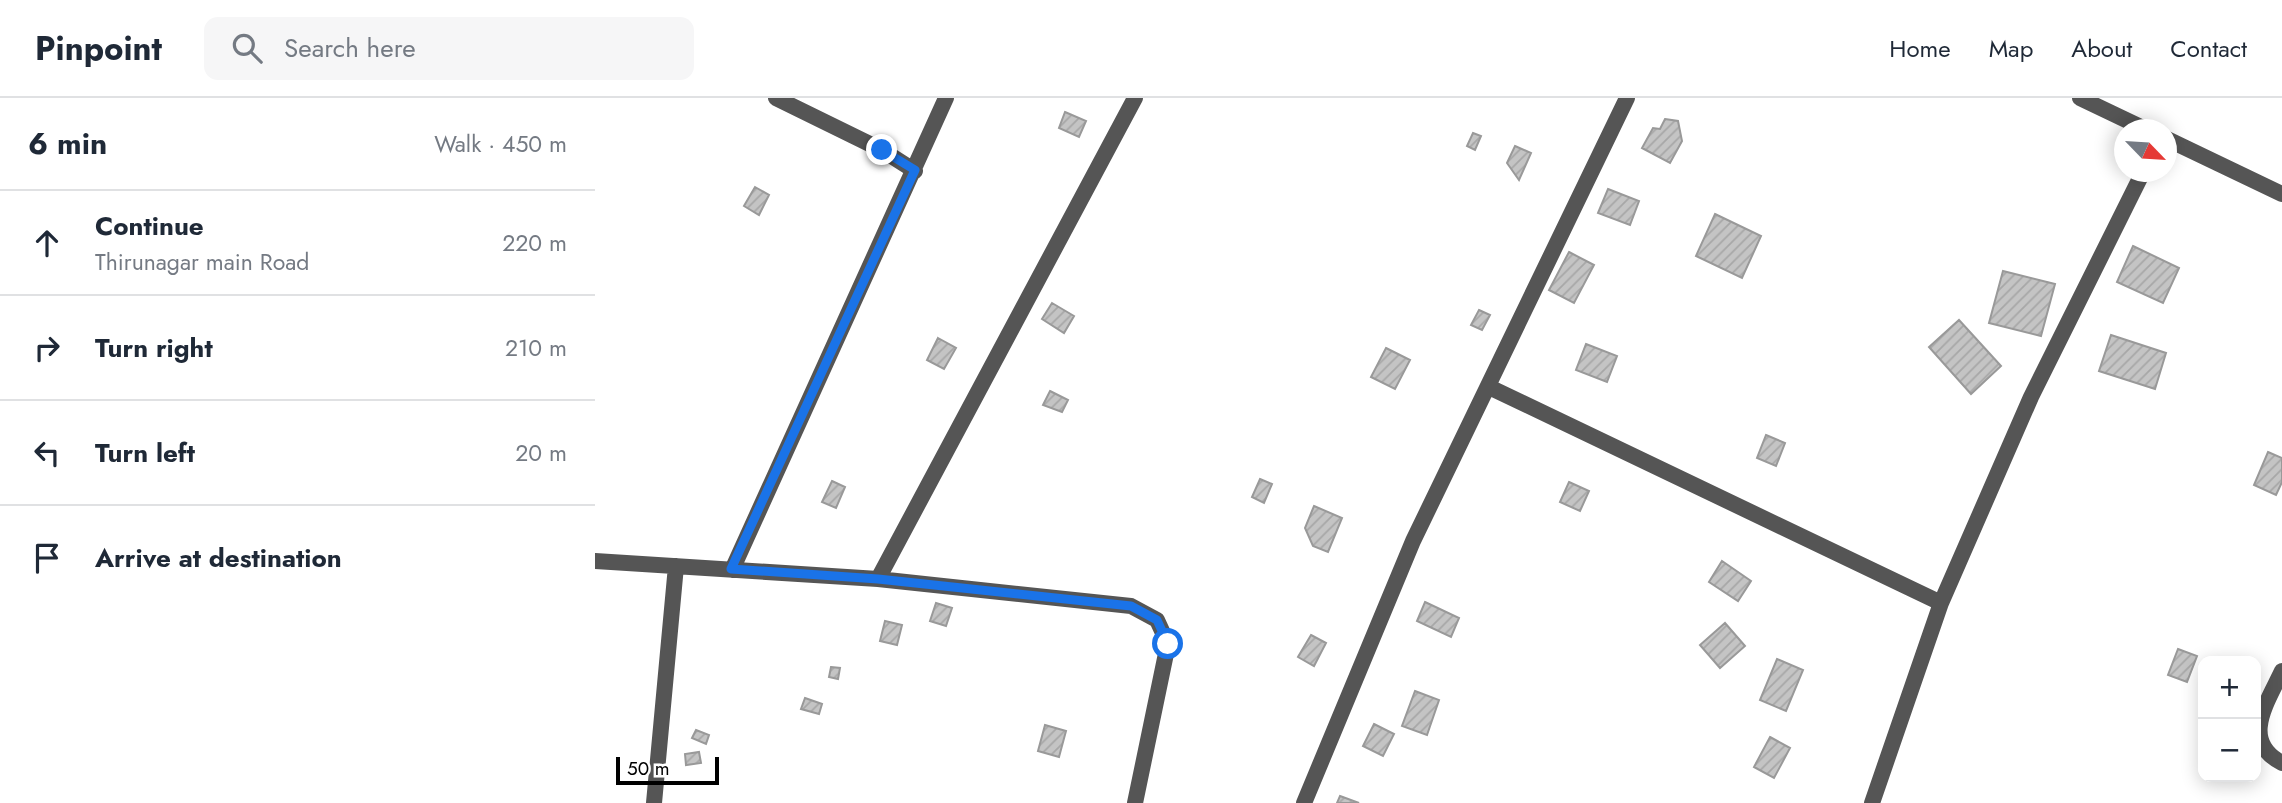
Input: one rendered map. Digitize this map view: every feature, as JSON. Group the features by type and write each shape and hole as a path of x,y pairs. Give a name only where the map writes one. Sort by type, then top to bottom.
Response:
{"street":[{"path":"776,98 882,150 915,170"},
{"path":"878,579 1135,98"},
{"path":"1304,803 1413,541 1627,98"},
{"path":"2080,98 2124,119"},
{"path":"731,569 915,170 941,100"},
{"path":"2177,144 2282,194"},
{"path":"1872,803 1941,603 2031,397 2138,182"},
{"path":"1489,387 1941,603"},
{"path":"595,561 878,579 1131,606 1157,620 1168,644 1135,803"},
{"path":"653,803 676,566"},
{"path":"2282,671 2263,713 2258,734 2263,749 2282,763"}],"building":[{"path":"1065,112 1086,121 1079,137 1059,128"},
{"path":"1665,119 1678,121 1682,141 1670,163 1642,148 1653,128 1660,129"},
{"path":"1473,133 1481,136 1475,150 1467,146"},
{"path":"1515,146 1531,153 1519,180 1507,163"},
{"path":"755,187 769,195 759,215 744,206"},
{"path":"1608,189 1639,201 1630,225 1598,213"},
{"path":"1715,214 1761,236 1742,278 1696,256"},
{"path":"2133,246 2179,268 2163,303 2117,282"},
{"path":"1569,252 1594,265 1574,303 1549,290"},
{"path":"2003,271 2055,284 2041,336 1989,323"},
{"path":"1052,303 1074,316 1064,333 1042,319"},
{"path":"1479,310 1490,315 1482,330 1471,325"},
{"path":"1959,320 2001,366 1971,394 1929,347"},
{"path":"2111,335 2166,353 2155,389 2099,371"},
{"path":"938,338 956,348 944,369 927,360"},
{"path":"1586,344 1617,356 1607,382 1576,370"},
{"path":"1386,348 1410,360 1395,389 1371,377"},
{"path":"1050,391 1068,400 1062,412 1043,405"},
{"path":"1766,435 1785,443 1776,466 1757,458"},
{"path":"2268,452 2282,458 2282,482 2276,495 2254,485"},
{"path":"1260,479 1272,484 1264,503 1252,497"},
{"path":"832,481 845,487 836,508 822,502"},
{"path":"1569,482 1589,491 1580,511 1560,502"},
{"path":"1314,506 1342,518 1328,552 1313,546 1305,528"},
{"path":"1722,561 1751,581 1738,601 1709,582"},
{"path":"1425,602 1459,618 1451,637 1417,621"},
{"path":"936,603 952,608 946,626 930,621"},
{"path":"885,621 902,625 897,645 880,641"},
{"path":"1725,623 1745,646 1720,668 1700,645"},
{"path":"1311,635 1326,643 1314,666 1298,657"},
{"path":"2178,649 2197,656 2187,682 2168,675"},
{"path":"1777,659 1803,670 1786,711 1760,700"},
{"path":"831,667 840,668 838,679 829,677"},
{"path":"1415,691 1439,700 1427,735 1402,726"},
{"path":"805,698 822,704 819,714 801,709"},
{"path":"1374,724 1394,734 1383,756 1363,746"},
{"path":"1045,725 1066,731 1059,757 1038,751"},
{"path":"696,730 709,735 706,744 692,738"},
{"path":"1770,737 1790,748 1774,778 1754,767"},
{"path":"699,752 701,763 686,765 685,754"},
{"path":"1340,796 1359,803 1337,803"}],"route":[{"path":"882,150 915,170 731,569 878,579 1131,606 1157,620 1168,644"}]}
